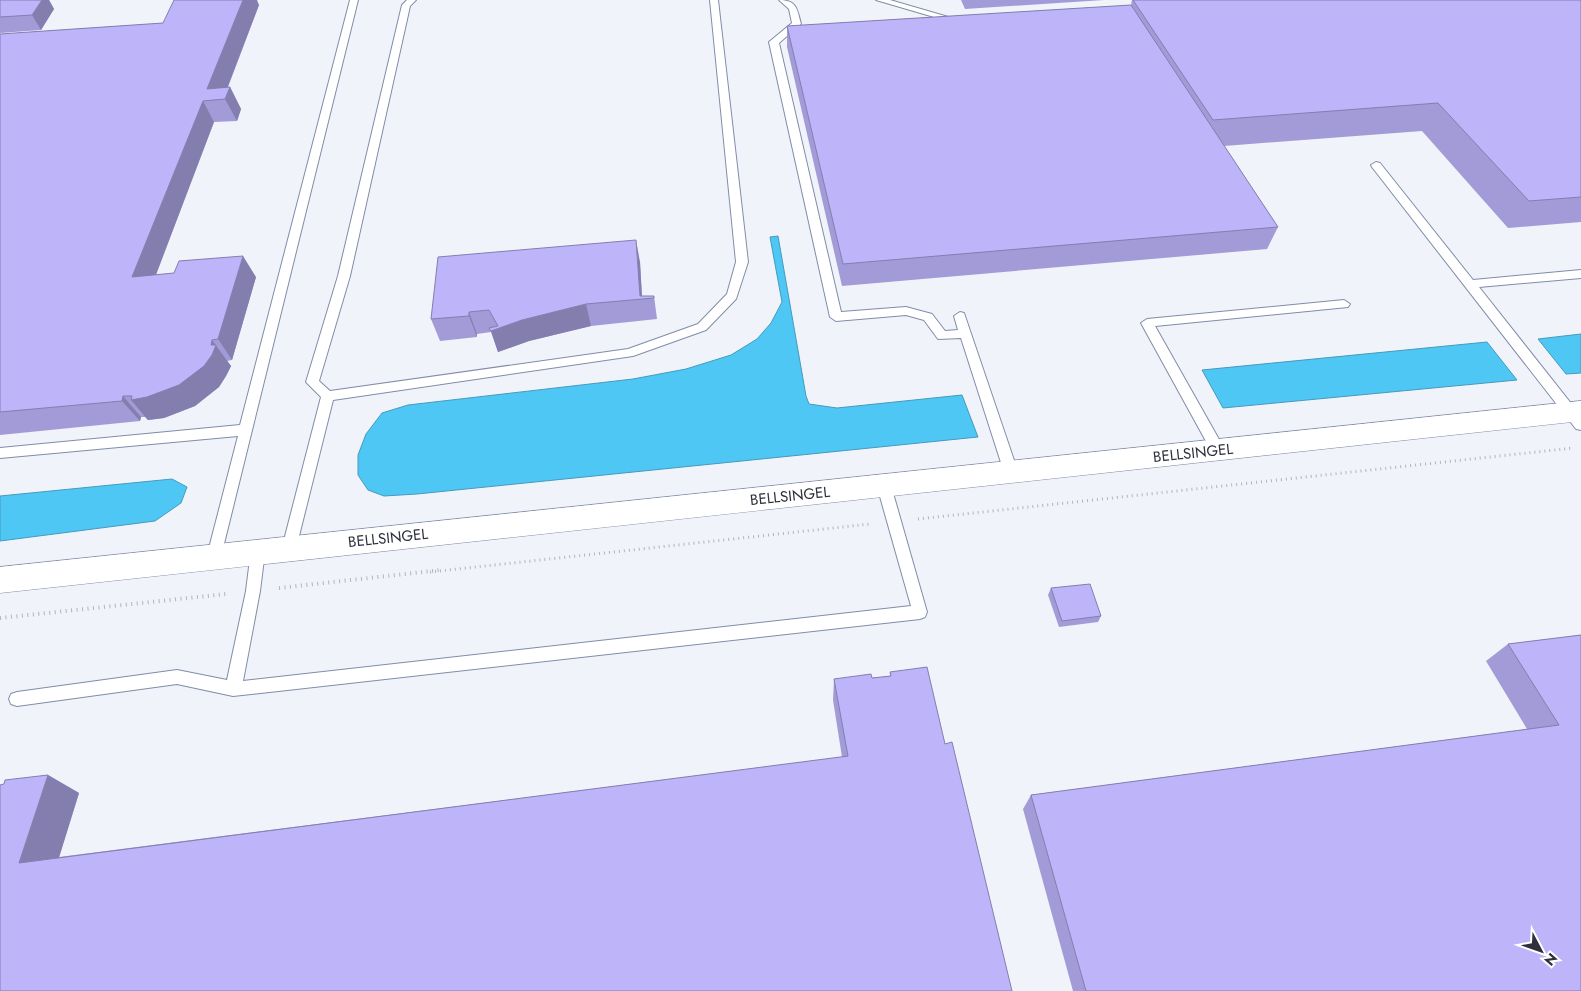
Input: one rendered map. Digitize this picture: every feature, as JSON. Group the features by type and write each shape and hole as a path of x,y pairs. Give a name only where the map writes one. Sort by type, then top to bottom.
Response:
{"street":[{"name":"BELLSINGEL","path":"0,580 1218,450 1578,416"}],"lane":[{"path":"214,556 354,0"},
{"path":"412,0 406,5 344,276 312,382 328,396 629,354 702,327 732,296 742,262 714,0"},
{"path":"783,0 793,8 797,24 774,42 836,317 906,311 928,317 942,336 966,333"},
{"path":"880,0 964,22"},
{"path":"1376,165 1578,416"},
{"path":"1470,284 1581,274"},
{"path":"1218,450 1147,323 1344,304"},
{"path":"960,316 1011,472"},
{"path":"289,548 328,396"},
{"path":"0,454 246,430"},
{"path":"17,699 176,677 233,689 920,612 884,486"},
{"path":"233,689 253,591 258,552"}],"path":[{"path":"0,618 1581,448"}],"water":[{"path":"778,236 809,404 837,408 962,395 978,437 417,494 384,496 368,490 358,475 358,455 366,434 382,413 408,405 633,379 686,369 731,355 757,339 771,323 782,302 770,237"},
{"path":"1581,334 1581,373 1566,374 1538,339"},
{"path":"1487,342 1517,380 1223,408 1202,370"},
{"path":"172,479 187,487 181,503 155,521 0,541 0,496"}],"building":[{"path":"0,0 42,0 32,15 0,17"},
{"path":"174,0 243,0 207,89 230,87 225,99 203,101 132,277 174,273 179,261 243,256 218,339 212,340 211,345 216,345 212,355 204,366 179,385 147,397 131,400 132,396 123,396 122,401 0,412 0,34 163,23"},
{"path":"1133,0 1581,0 1581,197 1529,201 1438,103 1213,120"},
{"path":"1131,5 1278,227 843,264 787,26"},
{"path":"636,240 640,296 654,296 654,298 586,304 522,320 491,331 489,328 498,326 489,310 469,312 469,316 431,319 438,257"},
{"path":"1090,584 1101,616 1062,621 1051,588"},
{"path":"1581,635 1581,991 1086,991 1031,795 1559,725 1508,644"},
{"path":"927,667 945,744 952,742 1012,991 0,991 0,785 4,784 5,780 48,775 19,863 848,756 834,679 871,674 872,678 891,676 890,672"}]}
